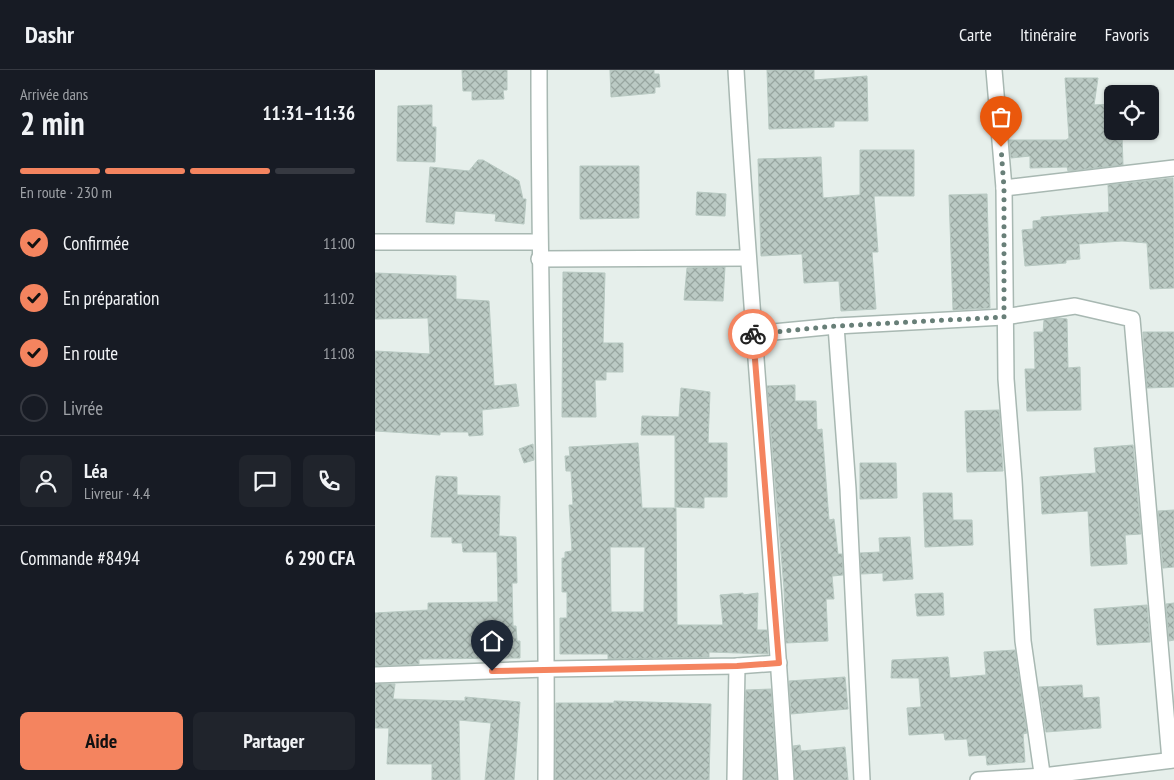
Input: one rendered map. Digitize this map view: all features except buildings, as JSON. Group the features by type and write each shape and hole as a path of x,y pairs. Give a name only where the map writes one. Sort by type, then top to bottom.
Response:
{"street":[{"path":"539,70 539,259 547,668 547,780"},
{"path":"736,70 747,258 779,663 786,780"},
{"path":"994,70 1004,188 1006,380 1023,641 1043,778"},
{"path":"1004,188 1174,168"},
{"path":"375,242 539,242"},
{"path":"539,259 747,258"},
{"path":"753,334 836,326 1004,317 1075,306 1132,319 1172,760 1043,778 978,780"},
{"path":"836,326 848,489 862,780"},
{"path":"375,675 547,668 737,666 779,663"},
{"path":"735,780 737,666"}],"way so far":[{"path":"753,334 836,326 1004,317 1004,188 1001,147"}],"route":[{"path":"492,671 547,668 737,666 779,663 753,334"}]}
